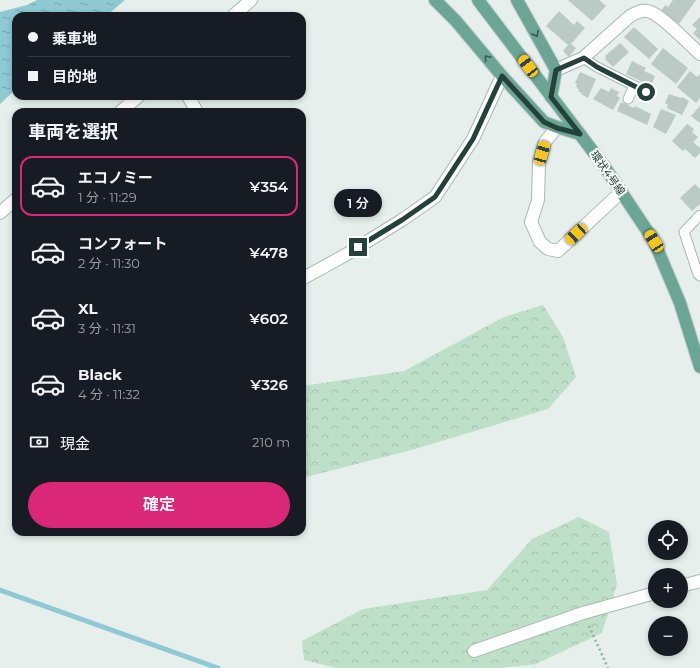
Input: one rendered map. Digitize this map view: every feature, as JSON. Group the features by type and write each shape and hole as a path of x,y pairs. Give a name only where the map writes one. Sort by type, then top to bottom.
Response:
{"main road":[{"path":"435,0 456,21 502,76 544,122 557,128 580,134"},
{"name":"環状4号線","path":"478,0 604,166 654,241 680,303 700,367"},
{"path":"517,0 556,70 551,97"}],"street":[{"path":"238,12 252,0"},
{"path":"556,70 584,58 630,16 638,12 648,11 656,15 680,34 700,54"},
{"path":"306,277 347,254 402,220 435,197 473,139 502,76"},
{"path":"125,108 134,100"},
{"path":"557,128 545,142 539,163 538,200 531,222 540,242 548,249 558,251 621,192"},
{"path":"0,213 12,202"},
{"path":"688,584 700,581"},
{"path":"474,651 583,613 648,595"}],"lane":[{"path":"584,58 597,67 646,92"},
{"path":"628,99 634,86"},
{"path":"700,215 684,232 700,276"}],"path":[{"path":"583,613 608,668"}],"green space":[{"path":"543,305 563,337 576,377 548,409 415,449 306,477 306,385 404,371 504,317"},
{"path":"579,517 609,532 617,584 602,633 536,664 501,668 336,668 304,660 302,641 363,609 487,590 532,539"}],"water":[{"path":"37,0 125,0 111,12 12,12 12,93 0,104 0,12 27,5"}],"building":[{"path":"568,0 599,0 606,6 592,21"},
{"path":"673,0 696,0 679,24 661,11 665,5 668,7"},
{"path":"559,11 574,25 577,21 585,28 571,44 576,48 569,57 563,51 568,45 546,26"},
{"path":"700,17 700,40 693,33 697,29 692,25"},
{"path":"634,27 658,49 649,59 624,37"},
{"path":"620,43 629,52 613,67 605,59 605,56"},
{"path":"663,48 688,68 676,84 651,64"},
{"path":"632,61 646,68 644,71 655,76 651,86 626,74"},
{"path":"690,71 697,77 700,74 700,98 696,103 677,87"},
{"path":"580,72 596,79 588,98 579,92 576,86 577,84 575,83"},
{"path":"601,88 609,92 611,88 619,92 617,96 620,98 613,110 593,99"},
{"path":"669,94 682,97 689,101 682,115 667,108 668,105 665,103"},
{"path":"621,102 634,108 635,106 651,114 647,125 617,111"},
{"path":"700,106 700,123 691,116"},
{"path":"661,109 676,115 666,134 653,127"},
{"path":"687,124 694,129 692,132 698,137 693,142 700,148 700,153 695,158 685,149 683,151 672,141"},
{"path":"695,184 700,189 700,204 692,211 680,198"}],"waterway":[{"path":"0,590 218,668"}],"route":[{"path":"358,247 402,220 435,197 473,139 502,76 544,122 557,128 580,134 551,97 556,70 584,58 597,67 646,92"}]}
